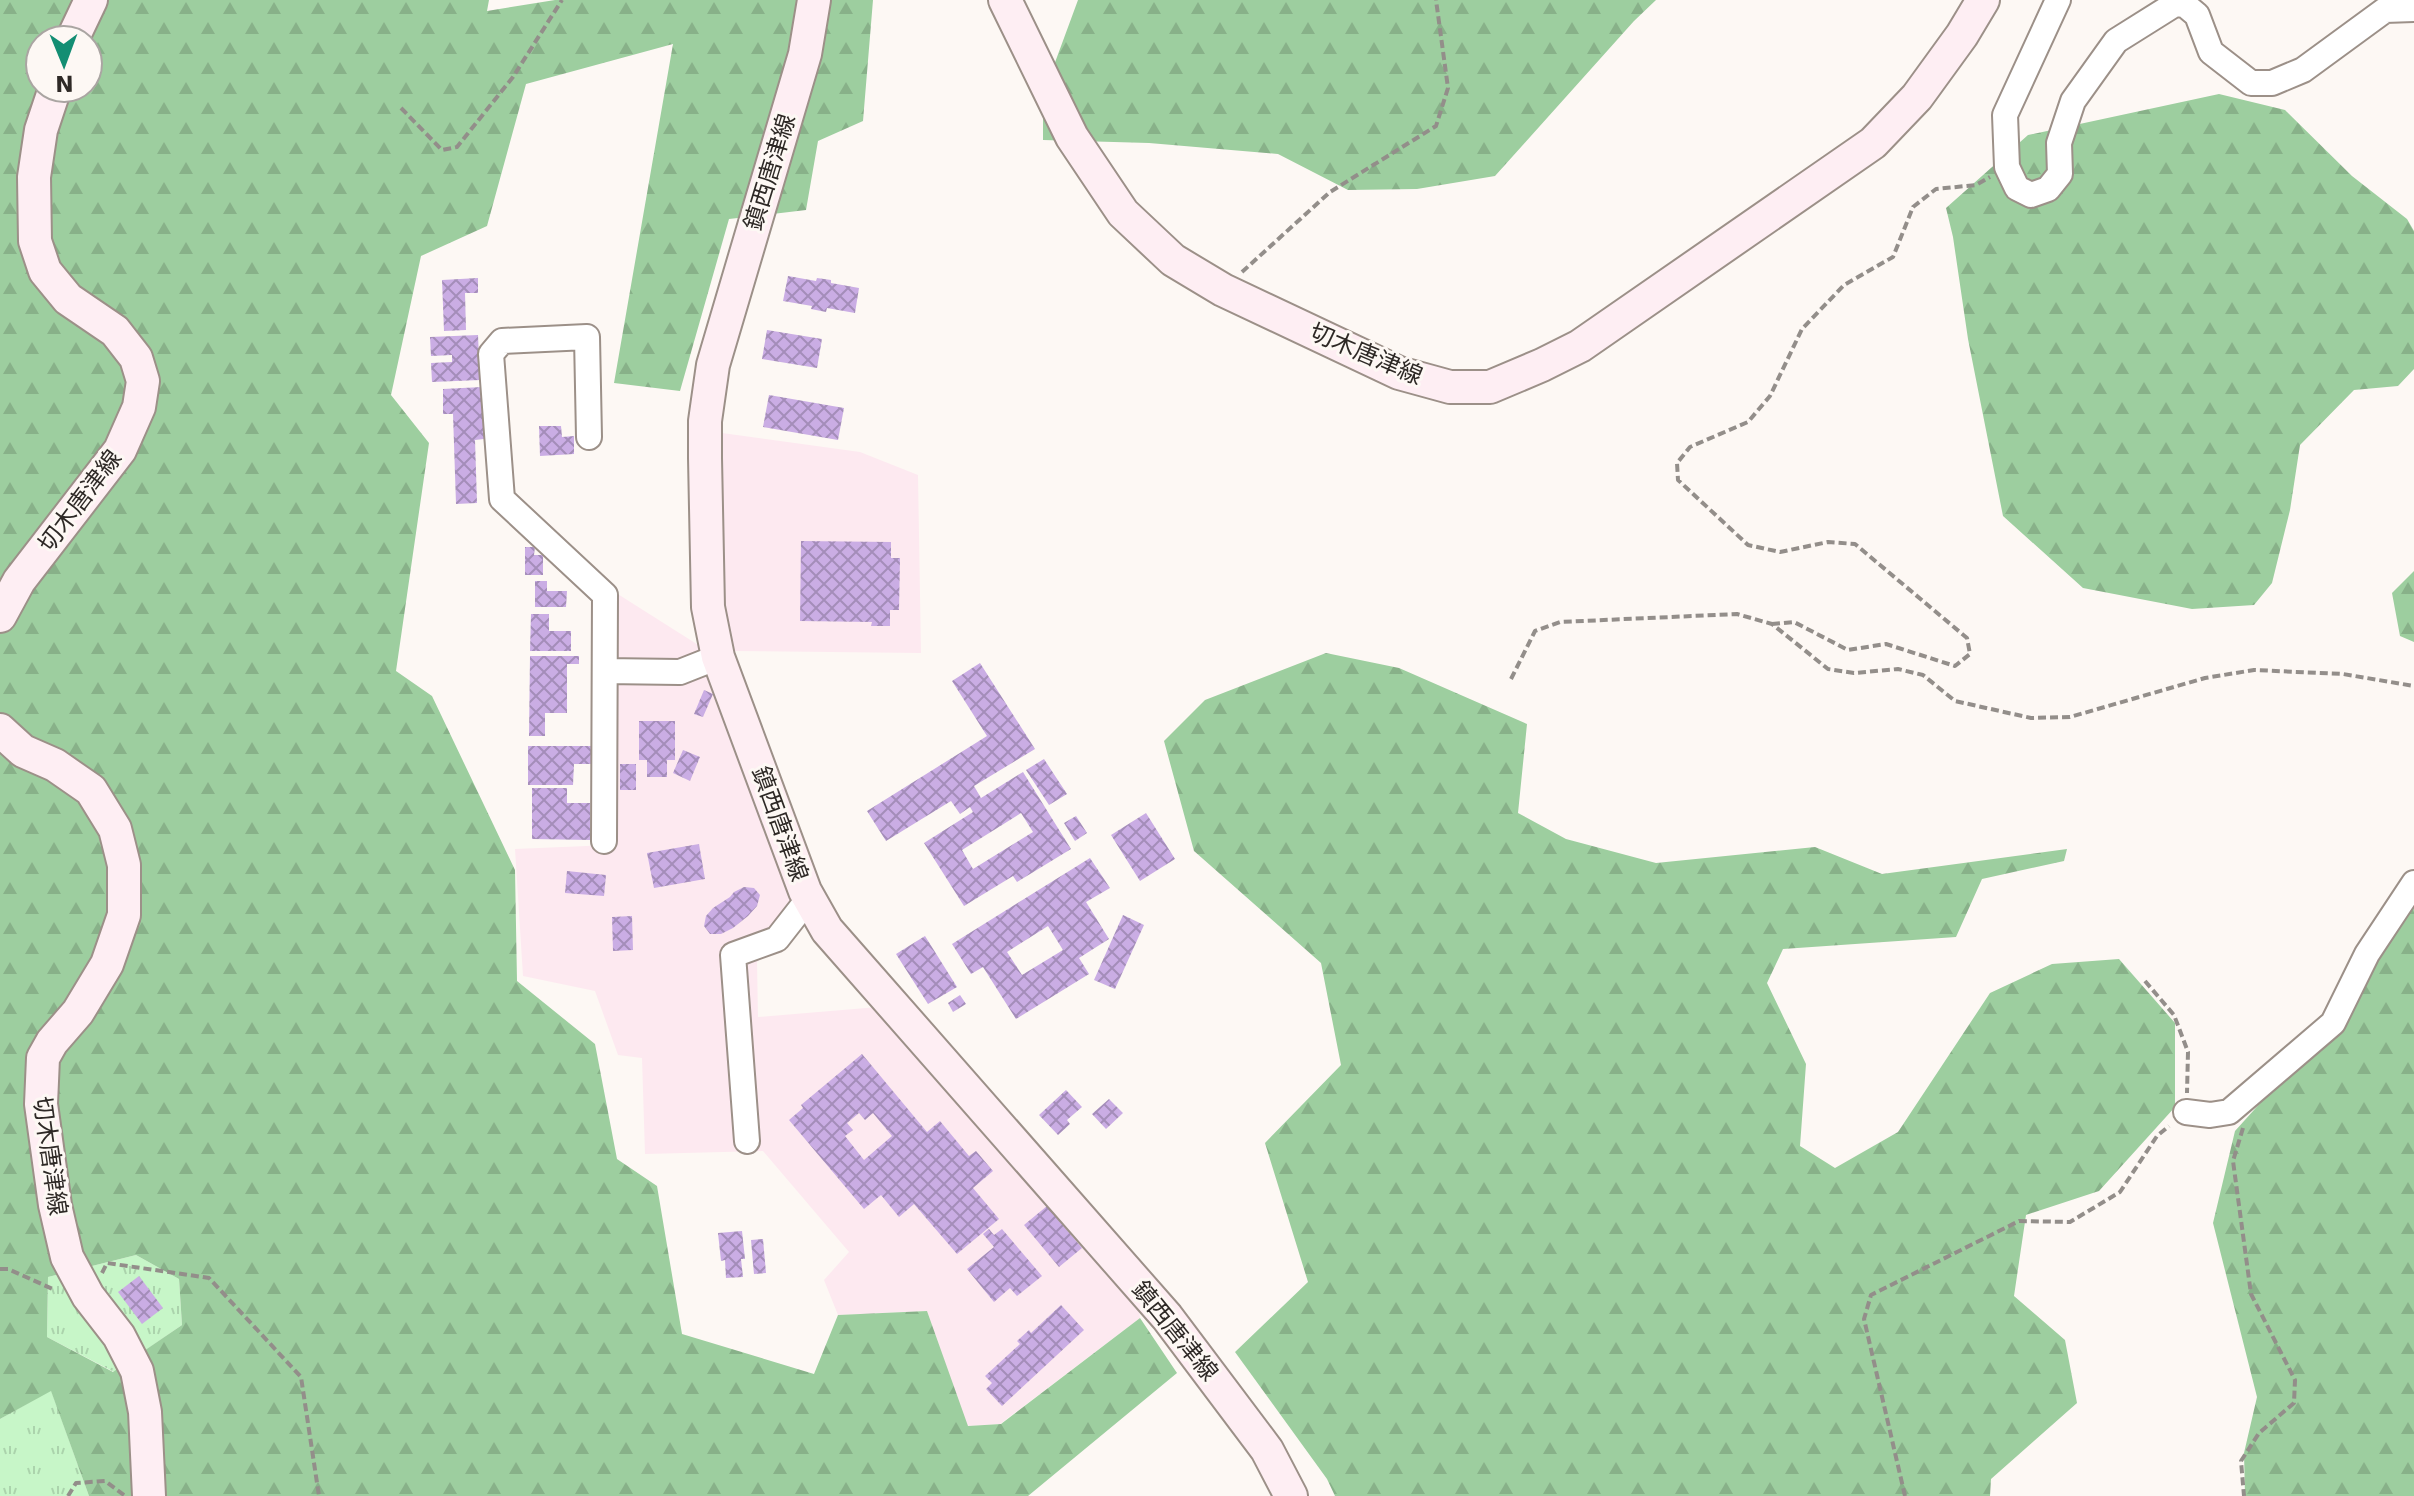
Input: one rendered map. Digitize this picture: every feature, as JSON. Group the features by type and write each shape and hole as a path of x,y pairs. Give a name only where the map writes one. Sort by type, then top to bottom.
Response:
{"main road":[{"path":"80,24 91,0"},
{"name":"鎮西唐津線","path":"814,0 805,54 713,365 705,421 705,458 708,607 718,657 809,898 827,930 1167,1317 1267,1450 1291,1496"},
{"name":"切木唐津線","path":"1005,0 1072,137 1123,213 1173,260 1223,290 1399,373 1450,387 1490,387 1580,346 1873,143 1917,97 1983,0"},
{"name":"切木唐津線","path":"0,616 19,581 120,450 139,407 143,381 136,358 115,331 68,299 45,271 35,241 34,177 41,130 50,104"},
{"name":"切木唐津線","path":"0,730 23,751 55,765 91,790 115,829 124,865 124,915 107,964 78,1012 52,1042 43,1058 41,1104 55,1205 67,1257 88,1296 119,1336 137,1371 145,1412 149,1496"}],"street":[{"path":"2058,0 2005,115 2007,167 2017,188 2031,195 2048,189 2060,174 2059,143 2073,101 2116,41 2175,4 2185,5 2197,15 2211,52 2251,83 2272,83 2303,70 2385,10 2414,9"},
{"path":"589,437 587,337 502,341 491,354 502,499 605,595 604,841"},
{"path":"605,671 680,672 718,657"},
{"path":"2186,1112 2210,1115 2229,1112 2333,1023 2367,954 2414,883"},
{"path":"747,1141 733,955 777,939 809,898"}],"path":[{"path":"401,108 442,150 457,147 513,77 562,0"},
{"path":"1223,290 1330,192 1436,126 1448,88 1436,0"},
{"path":"1511,679 1535,631 1560,622 1737,614 1772,624 1794,622 1848,650 1886,644 1955,666 1970,654 1967,638 1855,544 1828,542 1780,552 1748,545 1678,480 1677,463 1690,447 1748,422 1770,396 1802,329 1844,285 1893,257 1913,207 1936,189 1976,185 2007,167"},
{"path":"1772,624 1828,669 1854,673 1898,669 1923,675 1955,701 2031,718 2070,717 2205,678 2254,670 2343,674 2414,686"},
{"path":"1905,1496 1864,1319 1871,1295 2019,1221 2070,1222 2120,1192 2157,1136 2186,1112 2188,1052 2174,1015 2145,981"},
{"path":"2244,1496 2241,1461 2259,1433 2294,1403 2295,1380 2251,1294 2233,1161 2248,1119"},
{"path":"0,1269 8,1269 63,1294 88,1296 107,1263 209,1278 301,1377 319,1496"},
{"path":"68,1496 76,1483 105,1481 126,1496"}],"shaded area":[{"path":"722,433 860,452 918,475 921,653 734,651 718,596"},
{"path":"613,591 703,648 806,924 757,962 758,1017 878,1007 1137,1299 1140,1318 1000,1424 967,1426 927,1311 838,1315 824,1280 849,1252 763,1151 645,1154 642,1058 618,1055 595,991 523,976 515,849 610,845"}],"green space":[{"path":"0,0 489,0 487,11 555,0 873,0 863,121 818,141 806,210 729,219 680,391 614,383 673,44 526,84 487,226 421,256 391,395 429,443 396,671 432,696 515,870 517,981 595,1044 617,1159 657,1186 682,1334 814,1374 838,1315 927,1311 968,1426 1001,1424 1140,1318 1177,1373 1028,1496 89,1496 51,1391 0,1419","holes":["136,1255 179,1279 182,1325 113,1372 47,1337 48,1277"]},
{"path":"1078,0 1656,0 1495,176 1417,189 1348,190 1278,154 1149,143 1043,140 1043,95"},
{"path":"2219,94 2285,110 2352,176 2407,219 2414,231 2414,369 2398,386 2354,390 2300,445 2290,510 2272,583 2254,605 2192,609 2083,588 2003,516 1946,208 2028,135"},
{"path":"2414,571 2414,642 2400,636 2392,593"},
{"path":"1326,653 1399,668 1527,724 1518,813 1566,839 1656,863 1815,847 1882,874 2067,849 2064,861 1982,879 1956,937 1783,949 1767,983 1806,1064 1800,1146 1835,1168 1898,1132 1990,993 2052,964 2119,959 2175,1023 2175,1107 2099,1191 2026,1215 2014,1296 2065,1340 2077,1403 1991,1479 1990,1496 1335,1496 1327,1479 1235,1352 1308,1282 1265,1143 1341,1065 1321,963 1194,851 1164,741 1205,700"},
{"path":"2414,884 2414,1496 2245,1496 2244,1453 2257,1397 2213,1223 2235,1131 2338,1017"},
{"path":"136,1255 179,1279 182,1325 114,1372 47,1337 48,1277"},
{"path":"51,1390 89,1496 0,1496 0,1419"}],"building":[{"path":"788,276 831,280 831,283 859,288 855,313 827,308 826,312 783,301"},
{"path":"478,278 478,293 465,293 466,330 444,331 442,280"},
{"path":"767,330 822,339 817,368 762,359"},
{"path":"478,335 480,380 432,382 431,363 452,362 452,355 431,356 430,337"},
{"path":"482,387 484,439 475,440 477,503 456,504 453,414 443,414 443,389"},
{"path":"769,395 844,408 838,440 763,427"},
{"path":"539,426 561,426 562,437 574,436 574,454 540,456"},
{"path":"801,541 891,542 891,558 900,558 899,610 890,610 890,626 871,626 872,622 800,621"},
{"path":"525,547 535,547 534,555 543,555 543,575 525,575"},
{"path":"535,581 547,581 547,591 567,591 566,607 535,607"},
{"path":"531,614 549,614 549,631 571,631 571,651 530,651"},
{"path":"530,656 579,656 579,664 567,664 567,713 545,713 545,736 529,736"},
{"path":"980,663 1035,749 974,786 981,798 1023,772 1071,849 1017,882 1013,876 964,906 924,843 973,812 970,807 960,814 951,801 886,841 867,811 987,736 952,681","holes":["1021,813 1033,832 973,869 962,850"]},
{"path":"704,690 713,694 703,717 694,714"},
{"path":"639,721 675,721 675,760 667,760 667,777 647,777 647,760 639,760"},
{"path":"528,746 591,746 591,764 574,764 573,785 528,785"},
{"path":"683,750 700,757 690,781 673,773"},
{"path":"1044,759 1067,794 1049,805 1026,770"},
{"path":"620,764 636,764 636,790 620,790"},
{"path":"532,788 567,788 567,803 590,803 590,840 532,839"},
{"path":"1146,813 1175,859 1140,881 1111,835"},
{"path":"1076,816 1087,833 1075,841 1064,823"},
{"path":"699,844 705,879 654,888 647,853"},
{"path":"1090,858 1110,888 1086,902 1109,939 1079,958 1089,974 1016,1019 983,967 971,974 952,944","holes":["1048,926 1063,950 1022,975 1007,952"]},
{"path":"567,871 606,875 604,896 565,893"},
{"path":"744,887 754,888 760,895 757,906 733,928 721,934 710,934 704,926 706,916"},
{"path":"1123,915 1144,925 1115,989 1094,980"},
{"path":"632,916 633,950 613,951 612,917"},
{"path":"925,936 957,987 928,1004 896,954"},
{"path":"960,995 966,1004 953,1012 948,1003"},
{"path":"862,1054 927,1132 940,1121 969,1156 976,1151 993,1171 973,1188 999,1219 957,1254 914,1204 899,1217 881,1195 864,1209 789,1120 803,1108 801,1105","holes":["859,1113 865,1120 873,1113 892,1136 864,1160 845,1136 853,1130 847,1123"]},
{"path":"1066,1090 1082,1107 1067,1120 1070,1124 1058,1135 1039,1115"},
{"path":"1109,1099 1123,1113 1106,1129 1092,1114"},
{"path":"1047,1206 1082,1248 1059,1267 1024,1225"},
{"path":"989,1229 994,1235 1002,1229 1042,1276 1017,1296 1010,1288 994,1302 967,1269 994,1247 983,1234"},
{"path":"742,1231 743,1277 726,1278 718,1233"},
{"path":"763,1239 766,1273 754,1274 751,1240"},
{"path":"139,1276 163,1308 142,1324 118,1292"},
{"path":"1061,1305 1084,1330 1002,1406 986,1389 992,1383 985,1376 1020,1344 1017,1341 1029,1330 1031,1333"}]}
